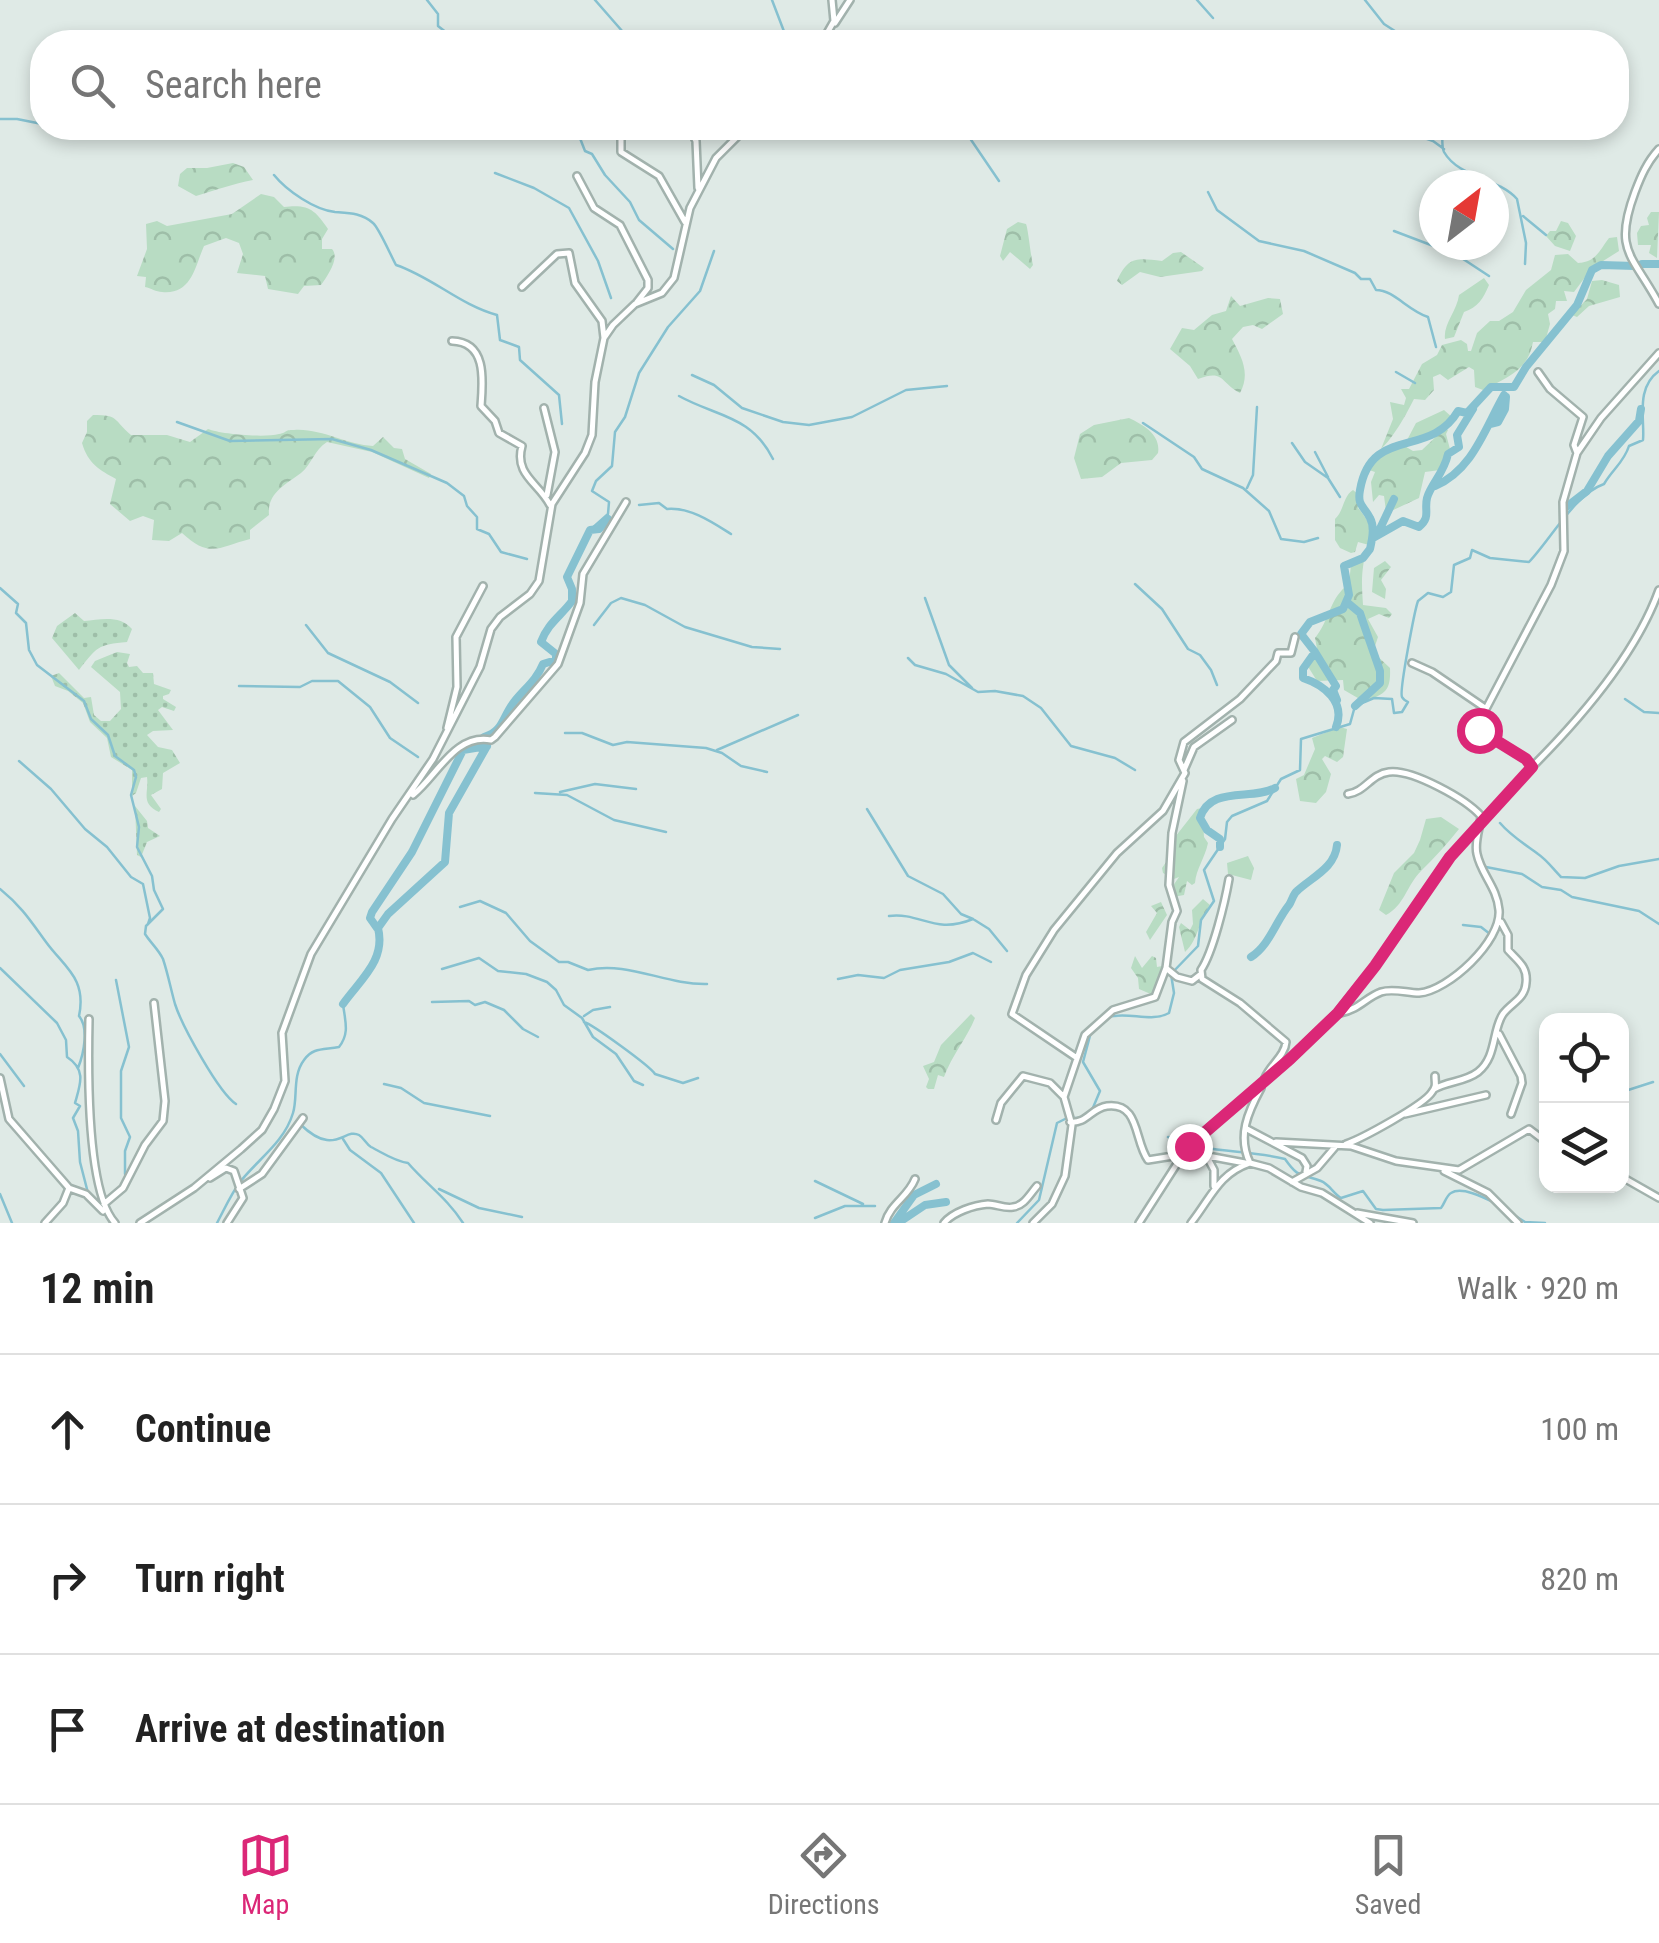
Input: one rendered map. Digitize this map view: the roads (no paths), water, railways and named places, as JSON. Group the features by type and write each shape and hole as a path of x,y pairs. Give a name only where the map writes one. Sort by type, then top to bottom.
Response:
{"street":[{"path":"830,30 834,21 832,0"},
{"path":"831,30 850,0"},
{"path":"620,140 621,152 659,176 686,225"},
{"path":"695,140 698,192"},
{"path":"635,304 662,293 674,278 698,192 716,158 734,140"},
{"path":"1659,149 1642,174 1624,222 1624,234 1632,259 1659,304"},
{"path":"578,176 594,208 620,225 648,280 648,288 604,338"},
{"path":"140,1223 203,1181 262,1130 285,1081 282,1033 311,954 444,740 480,666 491,630 500,616 530,594 539,581 551,507 592,435 595,382 604,338 602,322 575,284 569,253 557,254 522,287"},
{"path":"452,341 468,343 477,353 483,410 495,421 499,433 522,446 525,476 551,507"},
{"path":"1532,767 1526,759 1479,730 1486,708 1551,586 1564,551 1563,502 1577,453 1601,418 1659,353"},
{"path":"1538,372 1550,389 1584,417 1574,445 1577,453"},
{"path":"544,408 554,452 547,498"},
{"path":"402,803 424,786 457,748 479,738 495,737 558,664 580,603 583,574 626,502"},
{"path":"444,740 456,695 456,637 483,586"},
{"path":"1139,1223 1189,1146 1338,1013 1450,857 1572,724 1630,646 1651,612 1659,590"},
{"path":"1034,1223 1052,1204 1066,1176 1070,1122 1064,1096 1085,1035 1120,1006 1155,997 1166,968 1177,911 1168,885 1172,833 1184,772 1179,760 1184,742 1240,699 1276,661 1278,653 1291,653 1295,637"},
{"path":"1412,663 1486,708"},
{"path":"1077,1058 1016,1018 1013,1009 1026,975 1054,930 1117,853 1164,811 1194,747 1232,720"},
{"path":"1338,1013 1358,1009 1380,992 1424,992 1450,980 1489,942 1499,920 1496,892 1476,849 1482,820 1474,808 1407,774 1389,772 1371,778 1358,791 1348,794"},
{"path":"1229,879 1224,910 1202,980 1218,988 1286,1042 1285,1050 1270,1066 1245,1126 1244,1148 1249,1163"},
{"path":"1434,1089 1476,1074 1484,1066 1502,1015 1526,987 1525,968 1508,950 1508,936 1499,920"},
{"path":"1166,968 1178,977 1192,980 1202,974"},
{"path":"104,1204 122,1188 163,1121 165,1101 154,1003"},
{"path":"89,1019 92,1129 106,1213"},
{"path":"1498,1032 1521,1076 1511,1114"},
{"path":"1285,1050 1302,1048"},
{"path":"996,1120 1001,1102 1023,1076 1050,1084 1064,1096"},
{"path":"1292,1182 1316,1168 1329,1151 1356,1140 1429,1096 1435,1076"},
{"path":"0,1078 9,1119 69,1188 86,1194 115,1223"},
{"path":"1397,1116 1486,1094"},
{"path":"1070,1122 1080,1122 1103,1106 1120,1107 1132,1116 1148,1160 1188,1153 1270,1168 1292,1182 1322,1193 1366,1222"},
{"path":"239,1189 262,1174 303,1118"},
{"path":"1245,1126 1302,1158 1307,1166 1304,1175"},
{"path":"1276,1142 1351,1146 1396,1161 1459,1170 1529,1129 1539,1137"},
{"path":"1206,1155 1214,1170 1213,1189"},
{"path":"1191,1223 1213,1189 1234,1168 1249,1163"},
{"path":"203,1181 230,1168 238,1178 242,1203 227,1223"},
{"path":"1440,1170 1488,1193 1518,1223"},
{"path":"885,1223 892,1207 910,1190 915,1179"},
{"path":"1629,1182 1659,1198"},
{"path":"944,1223 950,1215 978,1206 1012,1208 1037,1186"},
{"path":"44,1223 63,1202 69,1188"},
{"path":"1349,1211 1413,1223"}],"waterway":[{"path":"427,0 438,14 438,26 443,30"},
{"path":"595,0 621,30"},
{"path":"772,0 783,30"},
{"path":"1197,0 1213,18"},
{"path":"1365,0 1393,30"},
{"path":"0,119 30,122"},
{"path":"581,140 585,151 592,154 630,202 639,220 673,249"},
{"path":"971,140 999,181"},
{"path":"1430,140 1444,149"},
{"path":"1443,140 1451,161 1517,199 1526,243 1525,264"},
{"path":"495,173 534,188 569,208 598,261 611,298"},
{"path":"274,175 310,204 369,220 396,265 497,315 500,340 519,347 520,360 559,395 562,424"},
{"path":"1208,192 1217,210 1259,241 1304,251 1361,279 1370,279 1376,290 1389,293 1428,317 1436,347"},
{"path":"1523,216 1546,235"},
{"path":"1394,231 1457,255 1489,276"},
{"path":"590,530 608,514 609,502 592,491 596,481 612,466 615,432 625,417 639,373 668,327 700,291 714,251"},
{"path":"1642,264 1659,264"},
{"path":"1336,727 1338,710 1331,696 1303,678 1303,669 1315,652 1301,634 1310,622 1343,609 1349,595 1344,566 1363,558 1370,549 1372,525 1359,499 1366,470 1388,449 1432,434 1446,426 1458,411 1467,413 1491,387 1514,387 1577,305 1592,270 1601,265 1635,266"},
{"path":"1108,1017 1155,1017 1169,1013 1174,993 1171,974 1198,946 1201,920 1214,901 1204,870 1225,839 1227,822 1267,801 1281,779 1300,770 1301,739 1350,724 1355,706 1374,698 1392,699 1394,713 1402,712 1408,702 1402,691 1418,601 1428,593 1443,597 1451,592 1454,565 1470,558 1472,550 1490,558 1529,562 1573,507 1604,484 1629,446 1643,440 1644,395 1659,371"},
{"path":"1396,372 1415,383"},
{"path":"692,375 714,385 742,408 783,422 809,425 852,417 906,390 947,386"},
{"path":"1435,486 1469,459 1504,395"},
{"path":"679,396 744,425 773,459"},
{"path":"1490,424 1498,422 1506,397"},
{"path":"1247,488 1253,475 1257,407"},
{"path":"1373,538 1403,521 1419,527 1423,523 1429,493 1448,454 1459,447 1457,435 1473,409"},
{"path":"1563,515 1565,508 1587,491 1608,456 1639,421 1641,409"},
{"path":"177,422 230,441 332,439 371,450 447,483 464,496 477,517 477,529 489,534 501,552 527,559"},
{"path":"1143,423 1194,457 1202,469 1243,488 1269,511 1281,539 1304,542 1318,538"},
{"path":"1292,443 1305,462 1328,478 1340,497"},
{"path":"1315,452 1328,477"},
{"path":"1377,535 1394,499"},
{"path":"639,505 659,503 667,509 692,513 731,534"},
{"path":"377,928 370,918 372,912 412,852 463,750 487,746 484,737 499,727 543,664 556,660 556,654 541,642 572,601 567,577 590,530 599,529 608,519"},
{"path":"1135,584 1162,609 1188,649 1200,655 1217,685"},
{"path":"0,588 18,604 16,613 26,623 29,650 37,665 84,701 91,719 108,735 115,756 134,770 131,795 139,827 137,847 163,909 146,926 145,934 163,959 175,1004 193,1042 220,1087 236,1104"},
{"path":"594,625 611,603 621,598 645,605 685,627 752,647 780,649"},
{"path":"925,598 949,665 972,688"},
{"path":"1348,603 1360,613 1380,671 1380,683 1355,706"},
{"path":"306,625 328,653 390,682 418,703"},
{"path":"1315,652 1336,686 1333,690 1337,700"},
{"path":"908,658 915,665 946,674 978,692 1023,696 1041,708 1071,746 1115,758 1135,770"},
{"path":"239,686 300,687 312,681 338,681 370,707 390,738 418,757"},
{"path":"1625,699 1644,712 1659,713"},
{"path":"717,750 798,715"},
{"path":"565,733 582,733 613,745 627,742 706,748 741,766 767,772"},
{"path":"343,1004 375,960 380,939 378,928 388,914 445,862 449,813 487,746"},
{"path":"19,761 51,789 131,877 143,884 148,924"},
{"path":"560,792 595,784 636,789"},
{"path":"1220,847 1220,839 1207,830 1200,818 1205,808 1222,797 1275,788"},
{"path":"535,793 567,795 614,820 666,832"},
{"path":"867,809 908,876 943,894 961,914 973,919"},
{"path":"1500,823 1561,877 1585,878 1619,866 1659,859"},
{"path":"1251,957 1268,940 1296,892 1332,860 1337,845"},
{"path":"1486,867 1522,874 1542,887 1561,890 1572,897 1639,911 1659,924"},
{"path":"0,889 25,914 77,982 79,1016 85,1034 78,1068"},
{"path":"460,907 480,901 506,913 530,941 559,962 588,970 618,969 707,984"},
{"path":"889,916 948,925 973,919 989,929 1007,951"},
{"path":"1463,925 1481,927 1490,934"},
{"path":"838,979 858,975 884,978 900,970 949,962 973,953 991,962"},
{"path":"442,969 479,958 498,971 526,974 547,982 564,1005 582,1018 593,1037 616,1054 634,1081 643,1085"},
{"path":"0,968 57,1023 66,1040 67,1057 80,1073 75,1103 80,1106 73,1118 88,1193"},
{"path":"116,980 129,1047 121,1071 121,1118 130,1137 125,1151 125,1174"},
{"path":"432,1002 485,1002 504,1010 523,1029 538,1037"},
{"path":"217,1223 240,1182 289,1124 304,1060 315,1051 339,1047 345,1037 343,1004"},
{"path":"584,1016 610,1007"},
{"path":"584,1022 655,1074 683,1083 698,1078"},
{"path":"1091,1032 1083,1062 1100,1091 1092,1110"},
{"path":"0,1054 24,1086"},
{"path":"1629,1090 1653,1082"},
{"path":"384,1084 401,1088 424,1103 490,1116"},
{"path":"1017,1223 1039,1200 1057,1123 1082,1118"},
{"path":"300,1124 322,1139 359,1135 371,1147 408,1163 463,1223"},
{"path":"1168,1137 1197,1146 1285,1159 1297,1173 1324,1182 1341,1198 1363,1191 1376,1209 1441,1208 1449,1194 1456,1191 1495,1203"},
{"path":"343,1139 350,1150 381,1173 414,1223"},
{"path":"815,1181 863,1204"},
{"path":"894,1223 914,1195 936,1184"},
{"path":"439,1189 479,1208 522,1217"},
{"path":"0,1194 12,1223"},
{"path":"898,1223 925,1205 946,1202"},
{"path":"815,1218 845,1206 875,1206"},
{"path":"1514,1215 1525,1222 1545,1223"}]}
